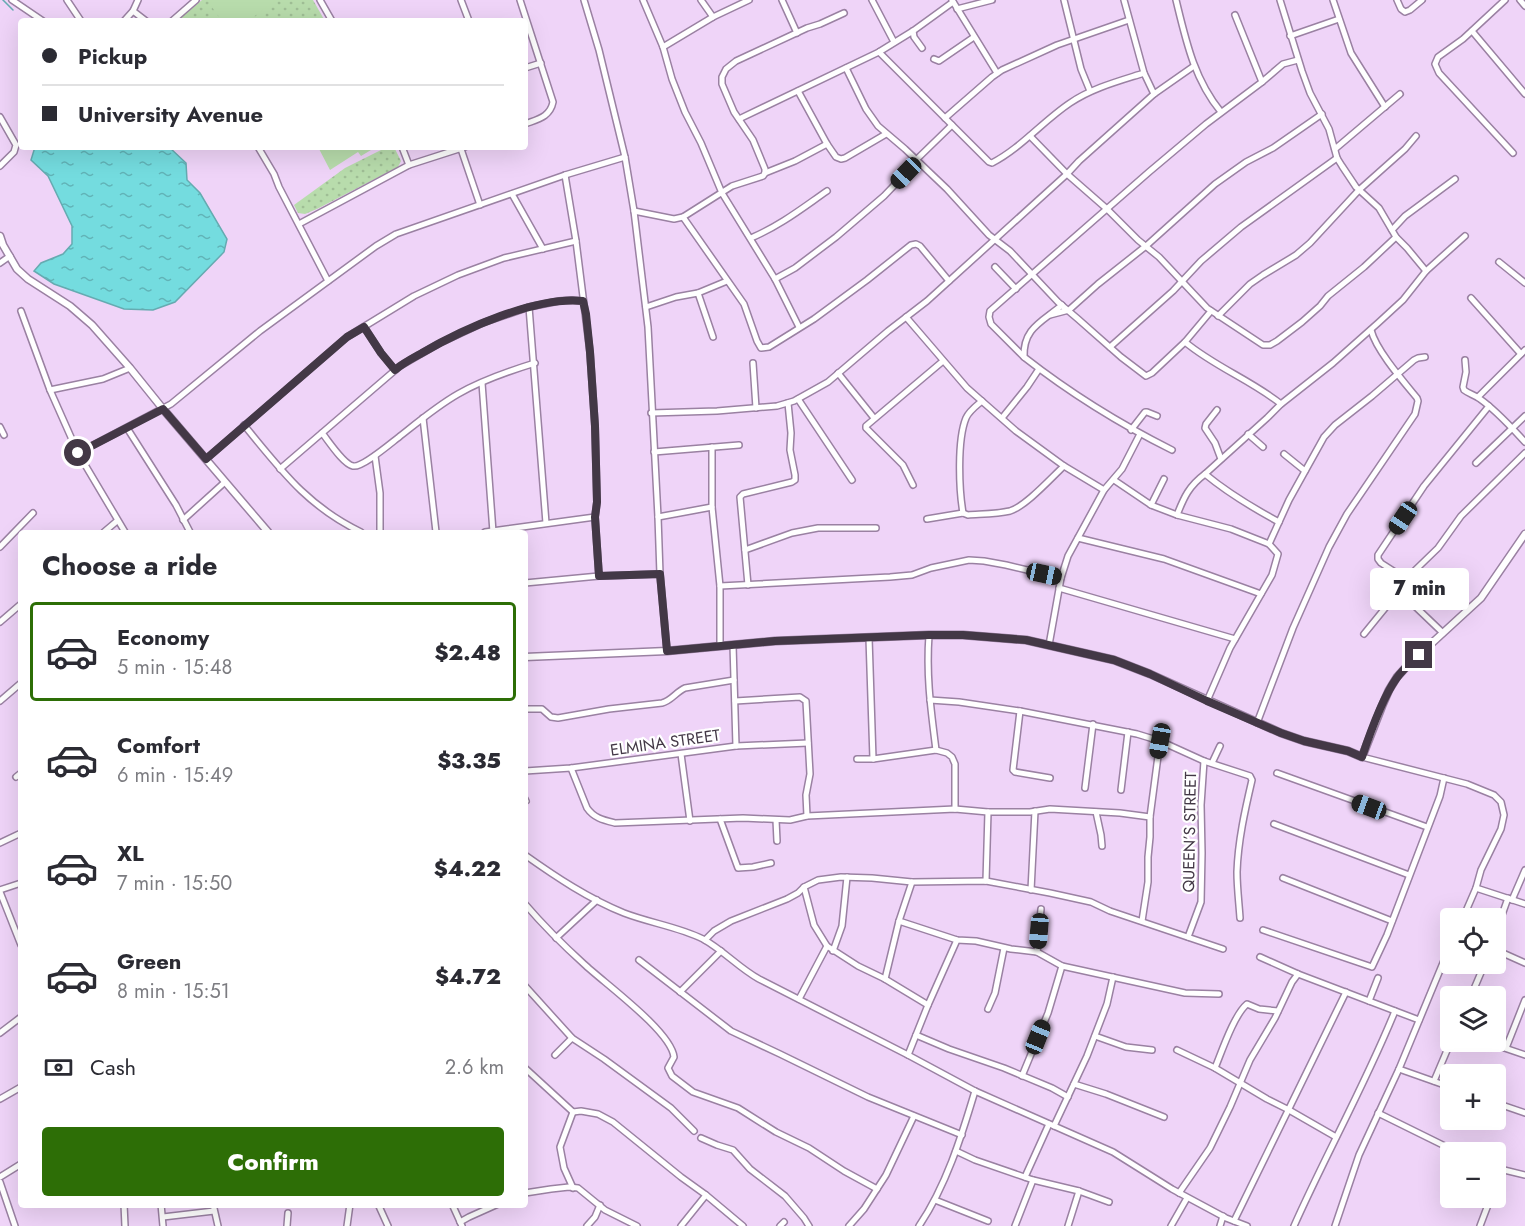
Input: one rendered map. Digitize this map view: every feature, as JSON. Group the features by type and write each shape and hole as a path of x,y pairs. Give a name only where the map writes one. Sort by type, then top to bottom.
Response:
{"street":[{"path":"67,0 79,18"},
{"path":"131,0 134,9 143,18"},
{"path":"126,18 138,0"},
{"path":"175,18 196,0"},
{"path":"320,0 330,18"},
{"path":"461,0 468,18"},
{"path":"520,0 526,18"},
{"path":"584,0 599,50 625,157 648,327 660,574 667,651"},
{"path":"643,0 663,47 685,112 722,193 775,279 798,327"},
{"path":"701,0 712,17"},
{"path":"663,47 712,17 749,0"},
{"path":"782,0 796,33"},
{"path":"872,0 894,42"},
{"path":"957,9 992,0"},
{"path":"1064,0 1081,69 1090,91"},
{"path":"1124,0 1144,73 1154,94"},
{"path":"1176,0 1201,84 1221,112"},
{"path":"1280,0 1298,60 1310,93 1329,129 1337,158 1359,190 1379,208 1396,237 1426,271"},
{"path":"1333,0 1351,52 1385,107"},
{"path":"1396,0 1405,12 1422,0"},
{"path":"1505,0 1472,31 1438,57 1435,64 1439,73 1513,153"},
{"path":"1520,0 1525,6"},
{"path":"14,1 39,18"},
{"path":"739,118 879,52 913,31 952,1 997,73"},
{"path":"765,173 760,155 734,112 722,84 722,77 726,69 736,61 844,13"},
{"path":"1234,15 1262,82"},
{"path":"1290,36 1339,19"},
{"path":"945,118 997,73 1026,58 1073,39 1129,20"},
{"path":"528,24 553,102 552,110 546,116 528,123"},
{"path":"913,31 914,37 922,48"},
{"path":"1472,31 1525,94"},
{"path":"934,59 939,61 974,36"},
{"path":"879,52 989,162 1030,136 1055,114 1090,91 1144,73"},
{"path":"1172,450 1131,430 1024,357 991,324 990,311 1221,112 1283,64 1298,60"},
{"path":"528,67 541,63"},
{"path":"651,413 756,408 788,403 828,382 927,301 1154,94 1194,66"},
{"path":"846,68 866,109 886,134 947,189 980,227 1010,251 1062,305 1137,370 1148,376 1185,342 1211,311"},
{"path":"798,91 827,144 840,159 886,134"},
{"path":"1335,149 1400,94"},
{"path":"1050,315 1069,310 1146,246 1215,184 1322,114"},
{"path":"0,117 16,145 14,152 0,166"},
{"path":"775,279 795,268 845,230 884,196 952,125"},
{"path":"1030,136 1067,174 1159,256 1211,311 1263,345 1270,345 1302,322 1328,296 1396,237"},
{"path":"1218,316 1250,284 1296,255 1310,243 1359,190 1405,149 1416,136"},
{"path":"633,210 674,219 683,217 732,186 762,176 827,144"},
{"path":"260,150 328,281"},
{"path":"403,150 409,165"},
{"path":"298,224 409,165 457,150"},
{"path":"464,150 480,205"},
{"path":"78,453 163,409 182,396 261,331 376,246 396,234 565,175 625,157"},
{"path":"1110,346 1241,227 1337,158"},
{"path":"565,175 589,342 595,426 597,502 595,517 599,576"},
{"path":"1392,230 1405,216 1455,179"},
{"path":"751,238 787,219 827,191"},
{"path":"512,194 543,249"},
{"path":"683,217 744,304 761,348 769,346 814,319 911,245 920,246 949,280"},
{"path":"0,236 17,269 28,279 70,306 92,325 266,530"},
{"path":"1177,514 1188,489 1195,482 1281,404 1371,330 1403,300 1426,271 1465,236"},
{"path":"206,459 347,337 414,296 458,275 504,258 576,241"},
{"path":"0,264 10,256"},
{"path":"1499,262 1525,284"},
{"path":"995,267 1016,289"},
{"path":"645,308 698,292 727,280"},
{"path":"698,292 713,337"},
{"path":"1471,298 1523,352 1478,397"},
{"path":"280,468 395,370 438,344 485,322 530,307 559,301 583,301"},
{"path":"1024,357 1025,341 1029,333 1062,305"},
{"path":"530,307 546,523"},
{"path":"21,311 50,390 78,453 124,530"},
{"path":"906,317 967,388 1029,442 1104,490"},
{"path":"364,327 395,370"},
{"path":"1257,723 1293,628 1329,547 1347,514 1415,414 1417,398 1373,339 1371,330"},
{"path":"1360,340 1373,339"},
{"path":"1185,342 1196,352 1253,384 1281,404"},
{"path":"1269,544 1324,437 1335,425 1397,374 1418,358 1425,357"},
{"path":"1465,360 1464,390 1489,406 1525,442"},
{"path":"913,484 903,465 866,426 943,361"},
{"path":"322,433 349,465 358,466 460,393 509,371 535,363"},
{"path":"753,363 756,408"},
{"path":"50,390 103,379 130,369"},
{"path":"1002,418 1040,369"},
{"path":"838,373 874,418"},
{"path":"482,383 493,530"},
{"path":"798,399 852,480"},
{"path":"963,513 960,449 966,420 974,407 982,401"},
{"path":"747,585 740,497 743,494 792,482 795,478 790,450 788,403"},
{"path":"1406,579 1381,563 1378,555 1425,486 1489,406"},
{"path":"1217,410 1205,428 1215,443 1221,459"},
{"path":"1131,430 1145,412 1157,416"},
{"path":"1476,463 1525,416"},
{"path":"423,418 436,530"},
{"path":"244,425 305,495 339,522 357,530"},
{"path":"0,428 4,435"},
{"path":"127,428 176,505 189,530"},
{"path":"1049,645 1052,620 1068,556 1104,490 1122,470 1140,434"},
{"path":"1248,434 1263,447"},
{"path":"654,452 739,445"},
{"path":"712,447 712,507 720,586 720,646"},
{"path":"1364,634 1400,591 1406,579 1438,548 1461,516 1525,453"},
{"path":"1284,454 1305,471"},
{"path":"375,456 380,493 380,530"},
{"path":"927,519 963,513 968,515 1011,510 1029,499 1064,466"},
{"path":"1205,474 1225,491 1279,522"},
{"path":"1151,505 1164,479"},
{"path":"1114,480 1151,505 1231,529 1269,544 1278,554 1272,575 1235,639 1207,701"},
{"path":"183,520 225,482"},
{"path":"658,517 712,507"},
{"path":"1,544 33,513"},
{"path":"505,530 595,517"},
{"path":"106,530 117,521"},
{"path":"745,550 792,533 818,528 876,528"},
{"path":"1362,757 1392,684 1408,665 1484,595 1525,534"},
{"path":"1078,538 1164,559 1261,594"},
{"path":"720,586 912,575 931,568 969,560 1006,565 1061,578"},
{"path":"528,583 599,576 660,574"},
{"path":"1059,588 1235,639"},
{"path":"1400,591 1443,633"},
{"path":"0,622 18,607"},
{"path":"929,635 927,662 936,750"},
{"path":"528,657 667,651 805,639 963,635 1049,645 1114,660 1296,739 1467,784 1498,798 1504,815 1501,829 1481,870 1467,908"},
{"path":"869,638 873,759"},
{"path":"733,645 736,746"},
{"path":"528,709 542,709 551,717 558,718 662,703 685,688 734,680"},
{"path":"0,701 18,686"},
{"path":"735,701 788,697 804,699 810,774 806,795 807,816"},
{"path":"930,700 1020,711 1128,732 1160,741 1204,761 1250,776 1252,780 1245,812 1237,873 1240,918"},
{"path":"1020,711 1013,770 1050,778"},
{"path":"1085,788 1093,724"},
{"path":"1121,790 1128,732"},
{"path":"1142,921 1148,882 1150,817 1160,741"},
{"name":"ELMINA STREET","path":"528,771 571,768 736,746 808,743"},
{"path":"1212,763 1220,746"},
{"path":"857,759 873,759 936,750 947,753 956,764 955,808"},
{"path":"681,754 690,821"},
{"name":"QUEEN’S STREET","path":"1188,936 1201,902 1201,805 1204,761"},
{"path":"571,768 591,813 597,818 615,823 743,818 790,820 807,816 955,808 988,812 1050,809 1150,817"},
{"path":"1277,773 1427,827"},
{"path":"1263,930 1371,967 1392,921 1440,796 1444,778"},
{"path":"1031,890 1035,811"},
{"path":"986,881 988,812"},
{"path":"1096,812 1102,846"},
{"path":"720,819 738,868 771,863"},
{"path":"776,820 777,841"},
{"path":"1274,824 1409,875"},
{"path":"0,843 18,834"},
{"path":"528,857 548,872 623,913 705,940 745,972 975,1091 1113,1152 1187,1198 1247,1226"},
{"path":"1506,908 1525,870"},
{"path":"705,940 714,931 731,921 787,899 818,880 847,877 912,882 986,881 1050,893 1091,902 1223,949"},
{"path":"832,951 842,926 847,877"},
{"path":"1283,878 1392,921"},
{"path":"885,979 899,921 912,882"},
{"path":"18,884 0,891 18,937"},
{"path":"804,887 814,925 832,951 928,1005"},
{"path":"1476,888 1525,904"},
{"path":"556,938 597,900"},
{"path":"528,907 556,938 634,1007 670,1046 674,1058 668,1068 672,1076 699,1095 738,1108 877,1189"},
{"path":"1037,952 1041,909"},
{"path":"899,921 957,940 976,941 1004,948 1037,952 1062,966 1185,993 1219,994"},
{"path":"908,1055 957,940"},
{"path":"799,999 827,946"},
{"path":"988,1009 995,993 1004,948"},
{"path":"680,992 721,951"},
{"path":"1506,955 1525,963"},
{"path":"1260,957 1298,974 1419,1020"},
{"path":"639,960 731,1031 868,1097 962,1135"},
{"path":"1022,1076 1048,1012 1062,966"},
{"path":"1335,1226 1359,1155 1399,1070 1440,970"},
{"path":"1179,1193 1213,1142 1258,1044 1298,974"},
{"path":"1025,1177 1074,1084 1107,1004 1113,976"},
{"path":"1369,1001 1377,978"},
{"path":"528,989 572,1038 672,1108 694,1131"},
{"path":"1233,1221 1346,992"},
{"path":"1525,1000 1506,1048 1525,1055"},
{"path":"1215,1068 1244,1006 1247,1004 1259,1009 1278,1011"},
{"path":"1294,1226 1374,1060 1395,1011"},
{"path":"0,1033 18,1020"},
{"path":"916,1035 949,1049 991,1062 1068,1097"},
{"path":"1095,1036 1126,1047 1152,1050"},
{"path":"555,1055 572,1038"},
{"path":"1178,1050 1215,1068 1335,1137"},
{"path":"1434,1081 1446,1052"},
{"path":"1399,1070 1440,1083"},
{"path":"528,1071 573,1112 598,1114 613,1122 743,1226"},
{"path":"1074,1084 1164,1117"},
{"path":"0,1099 18,1089"},
{"path":"919,1226 935,1200 956,1151 975,1091"},
{"path":"1506,1106 1525,1113"},
{"path":"573,1112 560,1147 564,1168 573,1188"},
{"path":"1378,1113 1440,1144"},
{"path":"849,1226 864,1209 892,1164 914,1116"},
{"path":"701,1138 733,1150 750,1169 785,1196 809,1226"},
{"path":"956,1151 1033,1180 1079,1191 1109,1202"},
{"path":"0,1177 18,1166"},
{"path":"1506,1170 1525,1175"},
{"path":"1015,1226 1033,1180"},
{"path":"0,1182 15,1226"},
{"path":"528,1192 578,1188 605,1210 637,1226"},
{"path":"1068,1226 1079,1191"},
{"path":"681,1226 706,1195"},
{"path":"1171,1226 1187,1198"},
{"path":"935,1200 988,1221"},
{"path":"587,1226 595,1217 600,1205"},
{"path":"124,1208 125,1226"},
{"path":"162,1208 163,1226"},
{"path":"163,1217 214,1208 218,1226"},
{"path":"347,1226 349,1208"},
{"path":"380,1208 388,1226"},
{"path":"454,1208 461,1224 469,1217 489,1208"},
{"path":"1480,1226 1487,1208"},
{"path":"287,1226 288,1213"},
{"path":"1220,1226 1223,1216"}],"shaded area":[{"path":"202,0 313,0 323,18 180,18"},
{"path":"213,0 276,0 252,18 220,18 209,3"},
{"path":"320,150 371,150 361,156 358,152 330,170"},
{"path":"381,150 396,150 401,161 398,167 317,209 305,214 298,213 294,205 345,168"}],"water":[{"path":"34,150 172,150 186,163 187,180 200,193 227,239 224,252 175,302 153,310 124,309 54,284 34,271 41,263 63,254 72,244 72,226 48,176 31,160"}],"waterway":[{"path":"3,0 13,10"}],"route":[{"path":"78,453 163,409 206,459 347,337 364,327 395,370 438,344 485,322 530,307 559,301 583,301 590,352 595,426 597,502 595,517 599,576 660,574 667,651 775,641 929,635 1026,640 1114,660 1281,733 1362,757 1392,684 1419,655"}]}
